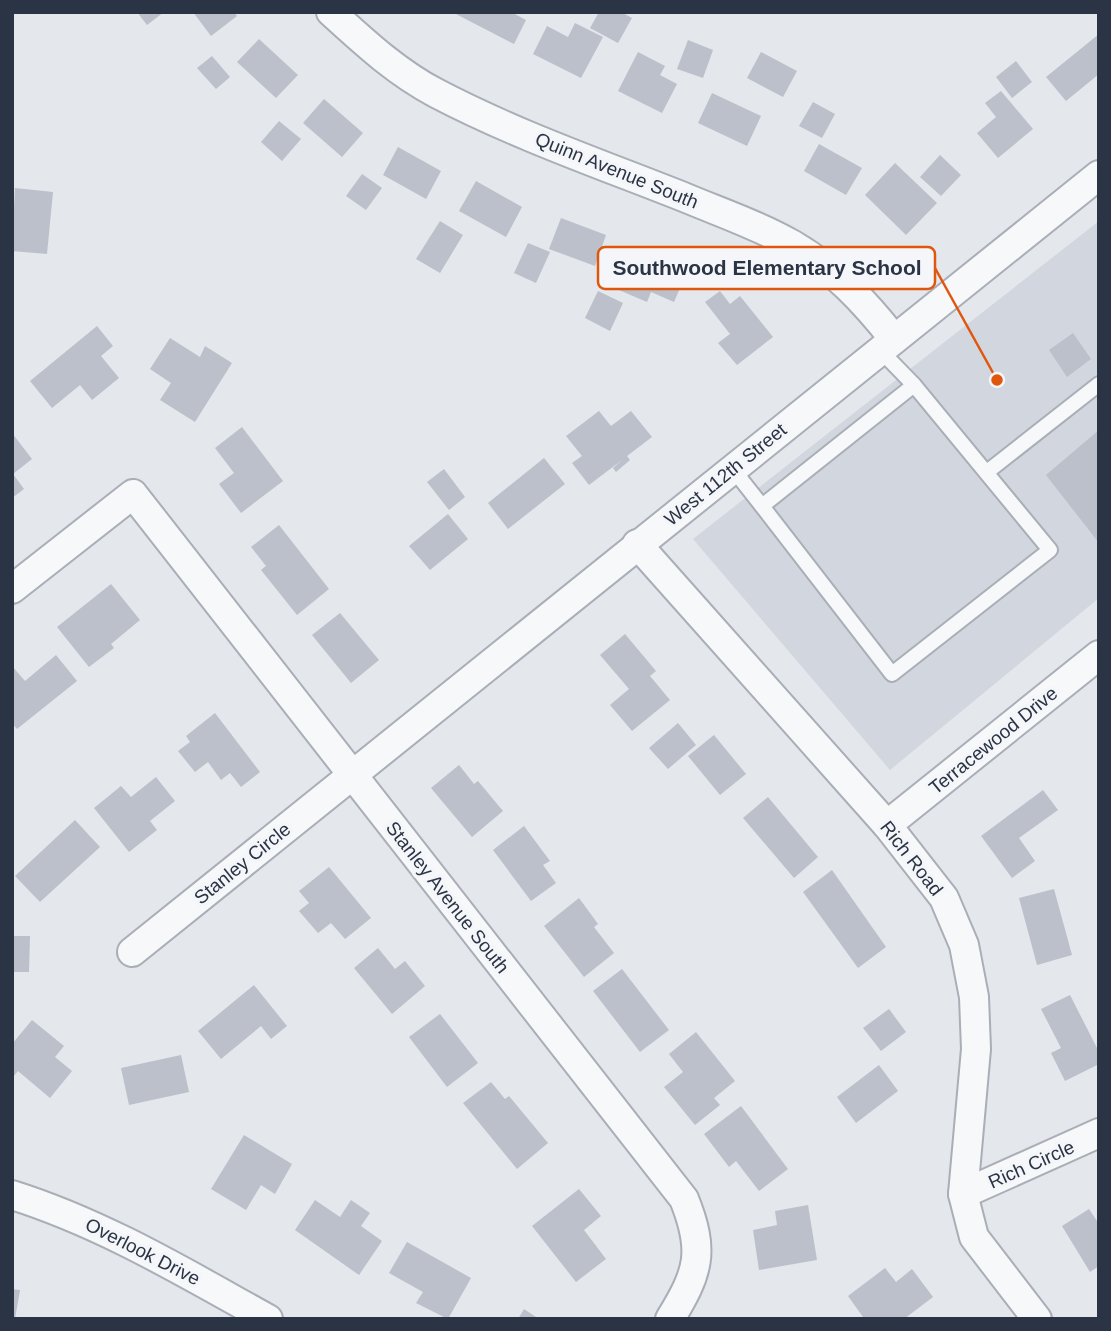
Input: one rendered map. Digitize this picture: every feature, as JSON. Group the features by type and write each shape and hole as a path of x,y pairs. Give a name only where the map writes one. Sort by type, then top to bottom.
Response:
{"street":[{"name":"Quinn Avenue South","path":"331,12 377,55 434,92 496,122 752,225 793,246 830,271 866,302 887,344"},
{"name":"West 112th Street","path":"352,774 1099,174"},
{"name":"Stanley Avenue South","path":"12,589 133,494 684,1199 696,1229 697,1259 688,1289 670,1319"},
{"name":"Rich Road","path":"637,544 887,825 944,898 964,945 974,997 976,1049 963,1194 974,1237 1037,1319"},
{"name":"Terracewood Drive","path":"887,825 1099,655"},
{"name":"Stanley Circle","path":"132,952 352,774"},
{"name":"Rich Circle","path":"963,1194 1099,1133"},
{"name":"Overlook Drive","path":"12,1195 65,1212 121,1238 268,1319"}],"lane":[{"path":"732,468 892,674 1050,550 914,385 887,344"},
{"path":"987,472 1099,384"},
{"path":"762,506 914,385"}],"shaded area":[{"path":"1099,221 1099,598 890,770 693,539"}],"building":[{"path":"137,12 164,12 147,25"},
{"path":"193,12 234,12 237,16 211,36"},
{"path":"452,12 511,12 526,20 514,44"},
{"path":"599,12 621,12 632,18 618,43 590,28"},
{"path":"575,23 603,37 581,78 533,54 547,26 568,37"},
{"path":"1099,34 1099,74 1066,101 1046,77"},
{"path":"259,39 298,75 276,98 237,62"},
{"path":"688,40 713,50 703,78 677,69"},
{"path":"638,52 665,66 660,75 677,84 662,113 618,91"},
{"path":"761,52 797,71 783,97 747,78"},
{"path":"212,56 230,77 216,89 197,68"},
{"path":"1016,61 1032,82 1012,98 996,77"},
{"path":"1001,91 1033,129 998,158 977,133 996,117 985,103"},
{"path":"712,93 761,116 747,146 698,123"},
{"path":"324,99 363,133 342,157 303,123"},
{"path":"813,102 835,114 822,138 799,126"},
{"path":"279,121 301,139 282,161 261,142"},
{"path":"819,144 862,168 846,195 804,171"},
{"path":"398,147 441,171 426,199 383,175"},
{"path":"940,155 961,175 941,196 920,177"},
{"path":"895,163 937,203 906,235 865,195"},
{"path":"362,174 382,188 366,210 346,196"},
{"path":"476,181 522,207 506,237 459,211"},
{"path":"15,188 53,192 47,254 12,251"},
{"path":"561,218 606,235 595,266 549,249"},
{"path":"440,221 463,235 440,273 416,259"},
{"path":"528,243 550,252 536,283 514,273"},
{"path":"636,250 687,272 674,302 651,292 647,302 619,290"},
{"path":"598,291 623,303 610,331 585,318"},
{"path":"720,291 730,304 740,296 773,337 737,365 718,343 730,334 705,302"},
{"path":"97,326 113,346 101,356 119,378 92,400 80,385 52,408 30,381"},
{"path":"1073,333 1091,359 1067,377 1049,350"},
{"path":"170,338 200,357 205,346 232,363 195,422 160,400 171,383 150,369"},
{"path":"599,411 611,426 631,411 652,437 627,456 630,460 616,472 613,468 622,460 589,485 572,463 582,456 566,436"},
{"path":"242,427 283,481 241,513 219,484 234,473 215,448"},
{"path":"1099,430 1099,543 1046,475"},
{"path":"12,433 32,459 13,474 24,489 12,498"},
{"path":"544,458 565,484 508,529 488,503"},
{"path":"444,469 465,497 449,510 427,482"},
{"path":"448,514 468,539 430,570 409,546"},
{"path":"279,525 329,589 297,615 261,570 266,566 251,547"},
{"path":"111,584 140,620 111,644 114,648 89,667 57,627"},
{"path":"340,613 379,660 351,683 312,635"},
{"path":"625,634 656,671 650,676 670,700 632,731 610,705 629,689 600,655"},
{"path":"56,655 77,681 17,729 12,723 12,666 25,681"},
{"path":"215,713 260,772 241,787 230,773 221,780 208,762 195,772 178,751 190,742 186,736"},
{"path":"678,723 696,745 668,769 649,748"},
{"path":"714,735 746,774 720,795 688,756"},
{"path":"459,765 474,784 478,781 503,811 472,837 431,788"},
{"path":"156,777 175,801 150,821 157,830 129,852 94,808 121,786 131,797"},
{"path":"1043,790 1058,810 1019,838 1035,861 1012,878 981,836"},
{"path":"768,797 818,857 794,878 743,818"},
{"path":"75,820 100,847 40,902 15,876"},
{"path":"524,826 550,861 543,865 556,883 531,901 493,850"},
{"path":"329,867 371,918 345,939 331,923 318,933 299,911 309,903 299,891"},
{"path":"832,870 886,947 858,968 803,892"},
{"path":"1054,889 1072,955 1037,965 1019,898"},
{"path":"579,898 598,924 594,927 614,953 584,977 544,926"},
{"path":"12,936 30,936 29,972 12,972"},
{"path":"378,948 395,969 405,961 425,986 392,1014 354,968"},
{"path":"622,969 669,1030 640,1052 593,991"},
{"path":"254,985 287,1026 271,1039 261,1026 221,1059 198,1031"},
{"path":"1070,995 1099,1052 1099,1064 1065,1081 1051,1053 1061,1048 1041,1009"},
{"path":"889,1009 906,1032 881,1051 863,1028"},
{"path":"440,1014 478,1063 447,1087 409,1037"},
{"path":"32,1020 64,1046 55,1057 72,1071 50,1098 18,1071 12,1078 12,1044"},
{"path":"696,1032 735,1081 714,1098 720,1105 695,1125 664,1087 683,1072 669,1054"},
{"path":"181,1055 189,1092 129,1105 121,1068"},
{"path":"879,1065 898,1091 856,1123 837,1097"},
{"path":"491,1082 505,1099 509,1096 548,1143 517,1169 463,1103"},
{"path":"741,1106 788,1169 759,1191 736,1161 729,1167 704,1134"},
{"path":"244,1135 292,1164 275,1194 261,1185 246,1210 211,1189"},
{"path":"579,1189 601,1216 584,1230 606,1259 576,1282 532,1226"},
{"path":"315,1200 340,1217 351,1200 370,1213 361,1226 382,1241 359,1275 295,1230"},
{"path":"808,1205 817,1260 759,1270 753,1230 777,1225 775,1211"},
{"path":"1089,1209 1099,1224 1099,1266 1090,1272 1062,1226"},
{"path":"407,1242 471,1278 448,1319 416,1303 423,1292 389,1273"},
{"path":"885,1268 896,1282 912,1269 933,1297 904,1319 863,1317 848,1296"},
{"path":"12,1289 20,1290 15,1319 12,1319"},
{"path":"524,1309 539,1319 518,1319"}],"place":[{"name":"Southwood Elementary School","path":"997,380"}]}
